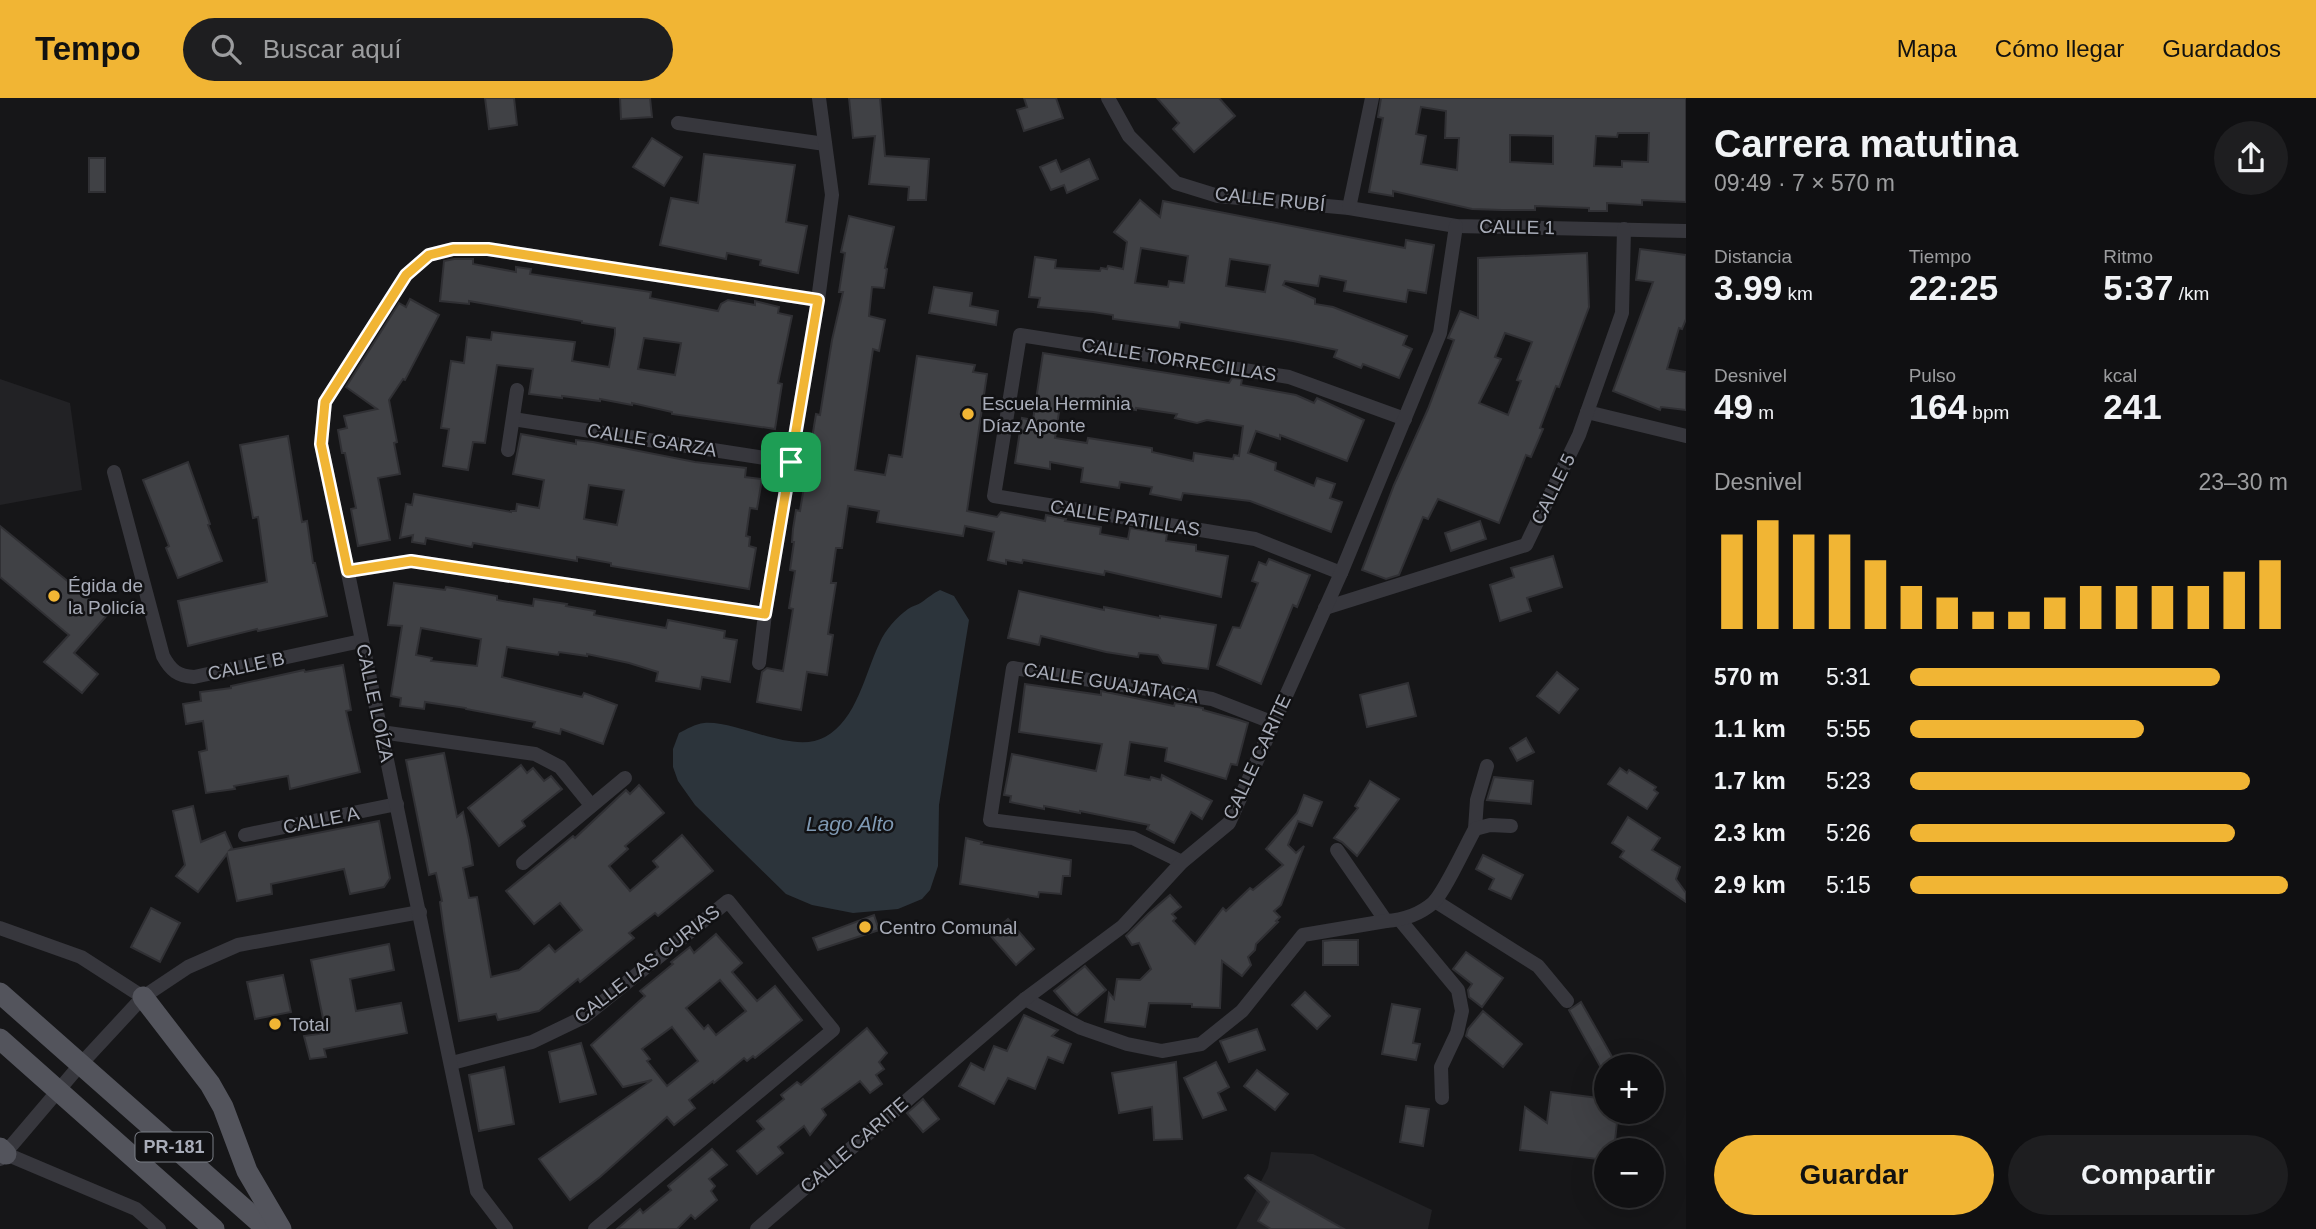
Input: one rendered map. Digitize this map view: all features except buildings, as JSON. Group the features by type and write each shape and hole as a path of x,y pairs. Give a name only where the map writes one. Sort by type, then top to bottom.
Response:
{"main road":[{"name":"PR-181","path":"0,993 267,1229"},
{"path":"143,997 210,1084 223,1107 247,1171 281,1229"},
{"name":"PR-181","path":"0,1039 214,1229"}],"street":[{"path":"758,663 818,300 832,195 818,98"},
{"name":"CALLE RUBÍ","path":"1108,98 1129,136 1176,183 1218,196 1349,208"},
{"path":"1349,208 1372,98"},
{"path":"678,123 825,144"},
{"name":"CALLE 1","path":"1349,208 1457,226 1686,231"},
{"name":"CALLE CARITE","path":"757,1229 1025,999 1123,926 1182,862 1229,823 1325,608 1440,333 1457,226"},
{"name":"CALLE 5","path":"1325,608 1526,545 1579,435 1622,313 1624,229"},
{"name":"CALLE LOÍZA","path":"506,1229 477,1191 321,444 325,402 406,275 429,255 453,249 488,249 818,300"},
{"name":"CALLE TORRECILLAS","path":"1008,406 1020,335 1289,377 1405,419"},
{"path":"508,450 517,390"},
{"name":"CALLE PATILLAS","path":"1008,406 994,496 1255,539 1340,573"},
{"path":"1587,412 1686,436"},
{"name":"CALLE GARZA","path":"513,419 791,462"},
{"name":"CALLE B","path":"114,471 163,656 169,667 180,676 194,677 361,641"},
{"path":"348,571 411,561 765,614"},
{"name":"CALLE GUAJATACA","path":"1182,862 1133,838 990,820 1013,668 1212,699 1274,723"},
{"path":"381,732 535,754 559,767 591,805"},
{"path":"1025,999 1081,1028 1127,1044 1162,1051 1201,1044 1242,1011 1303,935 1393,920 1421,911 1435,901 1475,829 1477,800 1487,766"},
{"path":"523,863 625,778"},
{"name":"CALLE A","path":"245,835 397,804"},
{"path":"1475,829 1490,825 1511,826"},
{"path":"1337,850 1393,920 1458,990 1462,1011 1457,1033 1441,1067 1442,1098"},
{"name":"CALLE LAS CURIAS","path":"452,1063 532,1041 584,1017 728,901 833,1030 595,1229"},
{"path":"1435,901 1538,966 1567,1001"},
{"path":"159,1229 136,1209 2,1154 143,997 188,967 238,946 420,912"},
{"path":"0,928 81,957 143,997"}],"shaded area":[{"path":"0,379 70,403 82,490 0,505"},
{"path":"1271,1152 1313,1154 1432,1210 1428,1229 1236,1229 1268,1168"}],"water":[{"name":"Lago Alto","path":"940,590 954,596 969,620 939,805 938,866 930,890 922,899 898,909 853,913 812,905 786,894 695,805 678,781 673,767 673,749 679,733 704,723 717,723 781,740 812,741 825,737 836,729 853,708 888,628 908,609"}],"place":[{"name":"Escuela Herminia Díaz Aponte","path":"968,414"},
{"name":"Égida de la Policía","path":"54,596"},
{"name":"Centro Comunal","path":"865,927"},
{"name":"Total","path":"275,1024"}],"route":[{"path":"453,249 488,249 818,300 791,462 765,614 411,561 348,571 321,444 325,402 406,275 429,255 453,249"}]}
